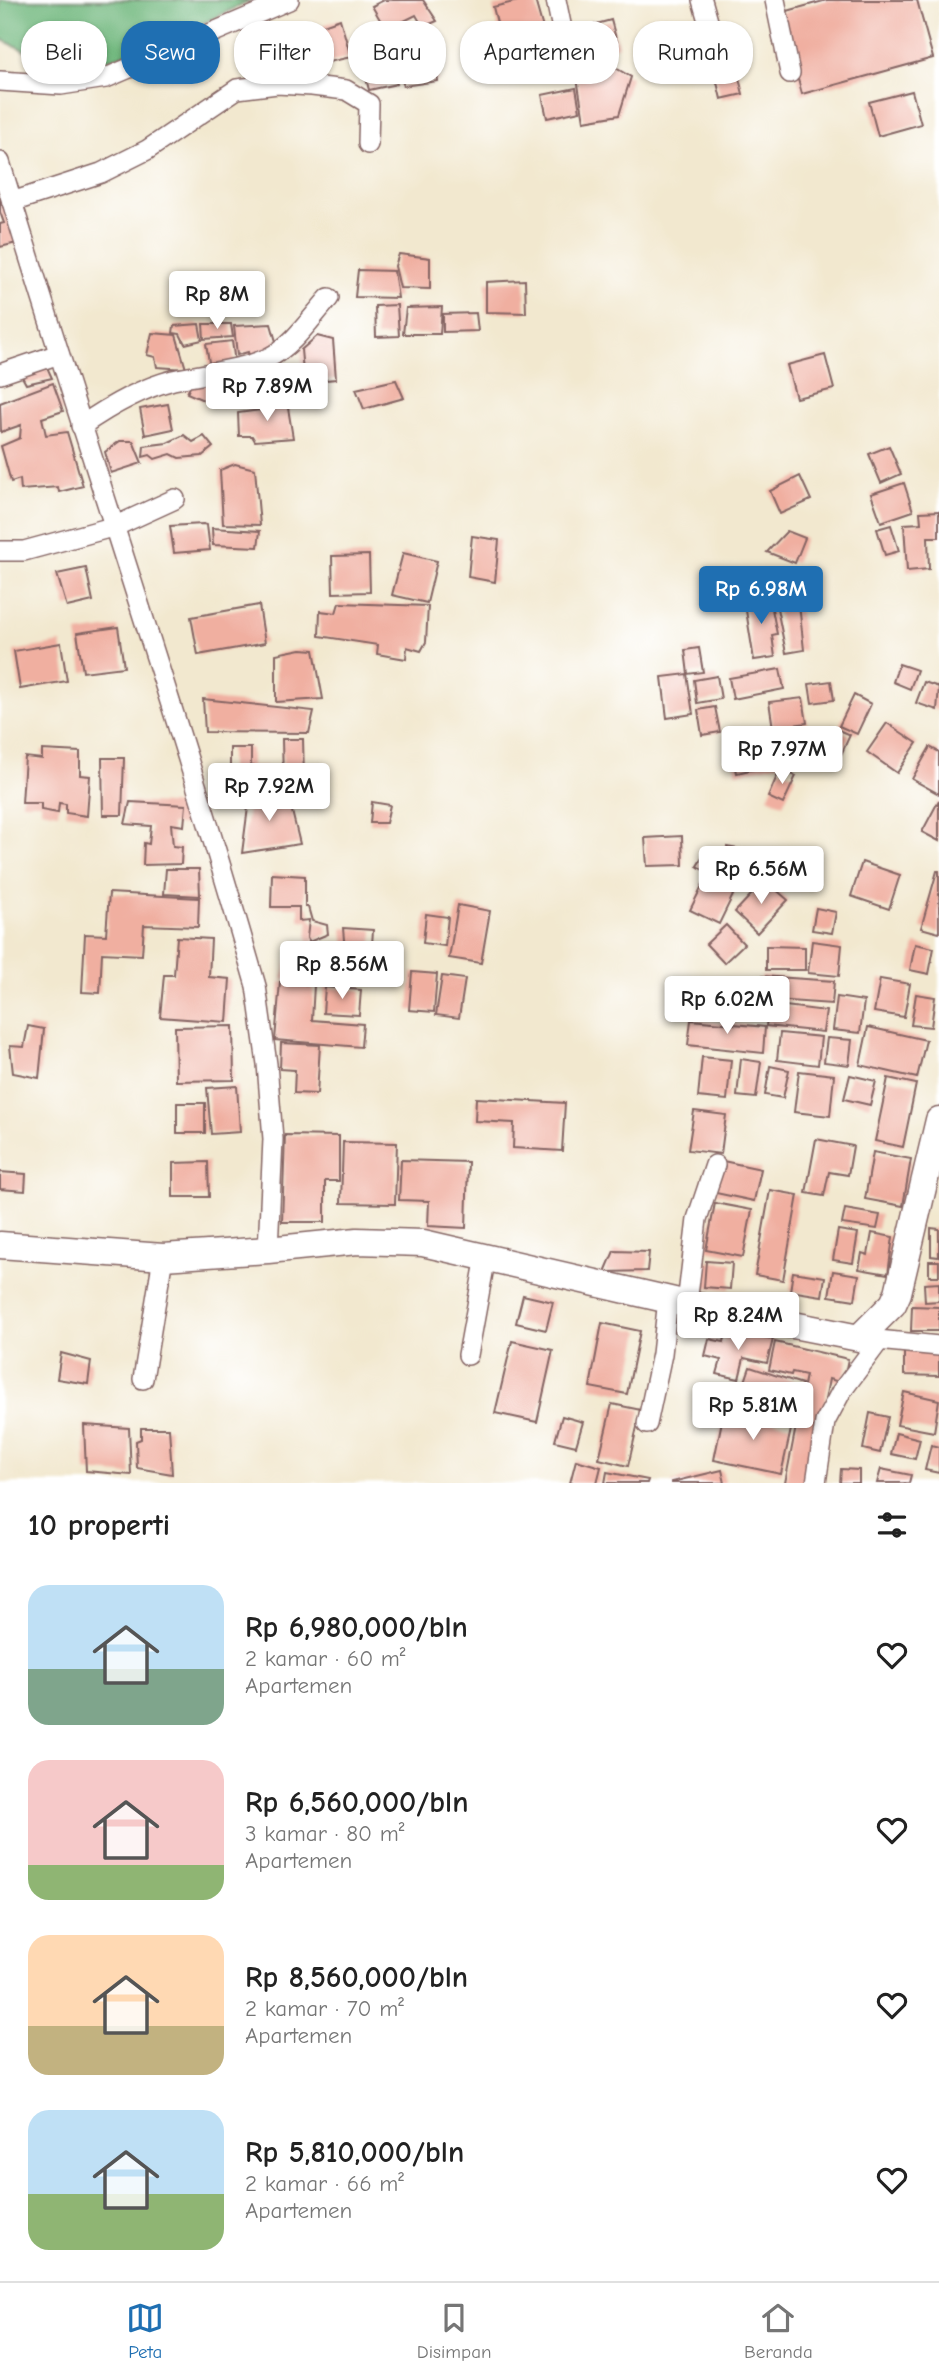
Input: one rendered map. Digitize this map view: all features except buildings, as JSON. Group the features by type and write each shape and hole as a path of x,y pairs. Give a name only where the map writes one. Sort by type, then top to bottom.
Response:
{"street":[{"path":"0,81 61,85 106,78 289,0"},
{"path":"556,0 560,21"},
{"path":"702,0 708,21"},
{"path":"775,0 790,73"},
{"path":"12,202 101,173 147,150 237,89 277,84 346,90 369,104 368,144"},
{"path":"0,162 81,426 116,526 256,986 267,1064 273,1139 268,1250"},
{"path":"81,426 107,408 169,381 235,368 268,358 288,344 329,298"},
{"path":"0,374 59,354"},
{"path":"0,551 23,551 116,526 175,499"},
{"path":"816,1483 825,1422 869,1339 898,1293 939,1120"},
{"path":"647,1424 697,1219 715,1165"},
{"path":"0,1245 159,1276 268,1250 357,1241 423,1243 678,1301 869,1339 939,1346"},
{"path":"468,1355 486,1256"},
{"path":"143,1379 159,1276"}],"green space":[{"path":"0,0 252,0 208,21 121,21 121,55 107,60 107,21 21,21 21,48 0,39"}]}
